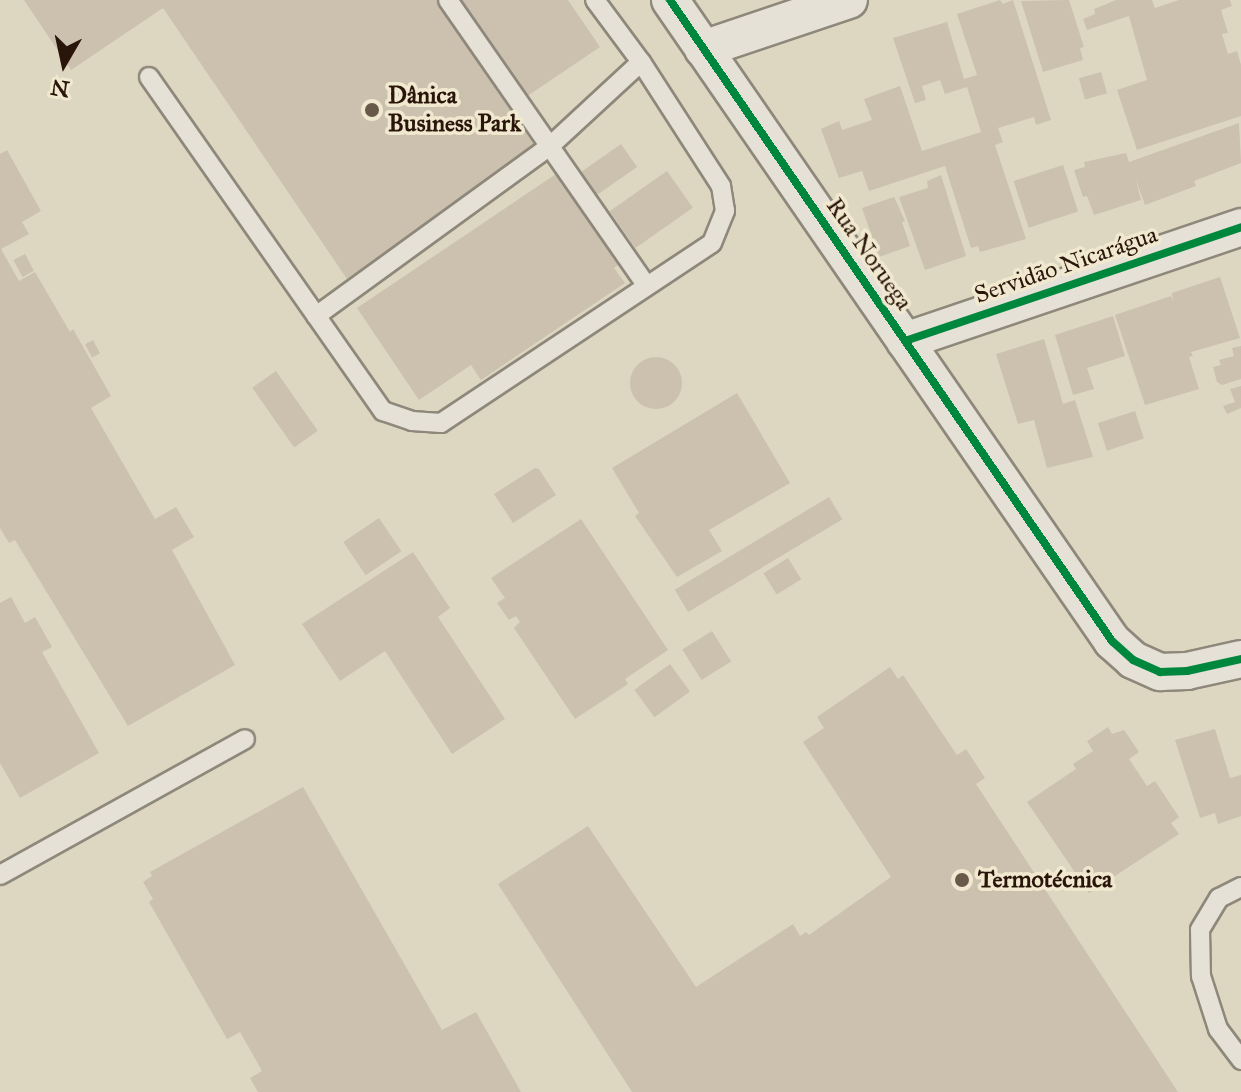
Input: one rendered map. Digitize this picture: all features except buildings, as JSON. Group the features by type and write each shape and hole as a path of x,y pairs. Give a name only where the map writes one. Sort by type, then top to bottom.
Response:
{"street":[{"name":"Rua Noruega","path":"670,0 1112,641 1133,660 1160,672 1187,671 1241,659"},
{"path":"703,49 849,0"},
{"name":"Servidão Nicarágua","path":"905,341 1241,227"}],"lane":[{"path":"448,0 647,286"},
{"path":"149,77 383,411 412,421 441,423 712,243 725,211 721,186 641,62 595,0"},
{"path":"316,316 549,147 641,62"},
{"path":"0,875 245,739"},
{"path":"1241,887 1219,898 1200,930 1201,976 1218,1029 1241,1060"}],"cycle path":[{"path":"670,0 1112,641 1133,660 1160,672 1187,671 1241,659"},
{"path":"905,341 1241,227"}],"place":[{"name":"Dânica Business Park","path":"372,110"},
{"name":"Termotécnica","path":"962,880"}]}
